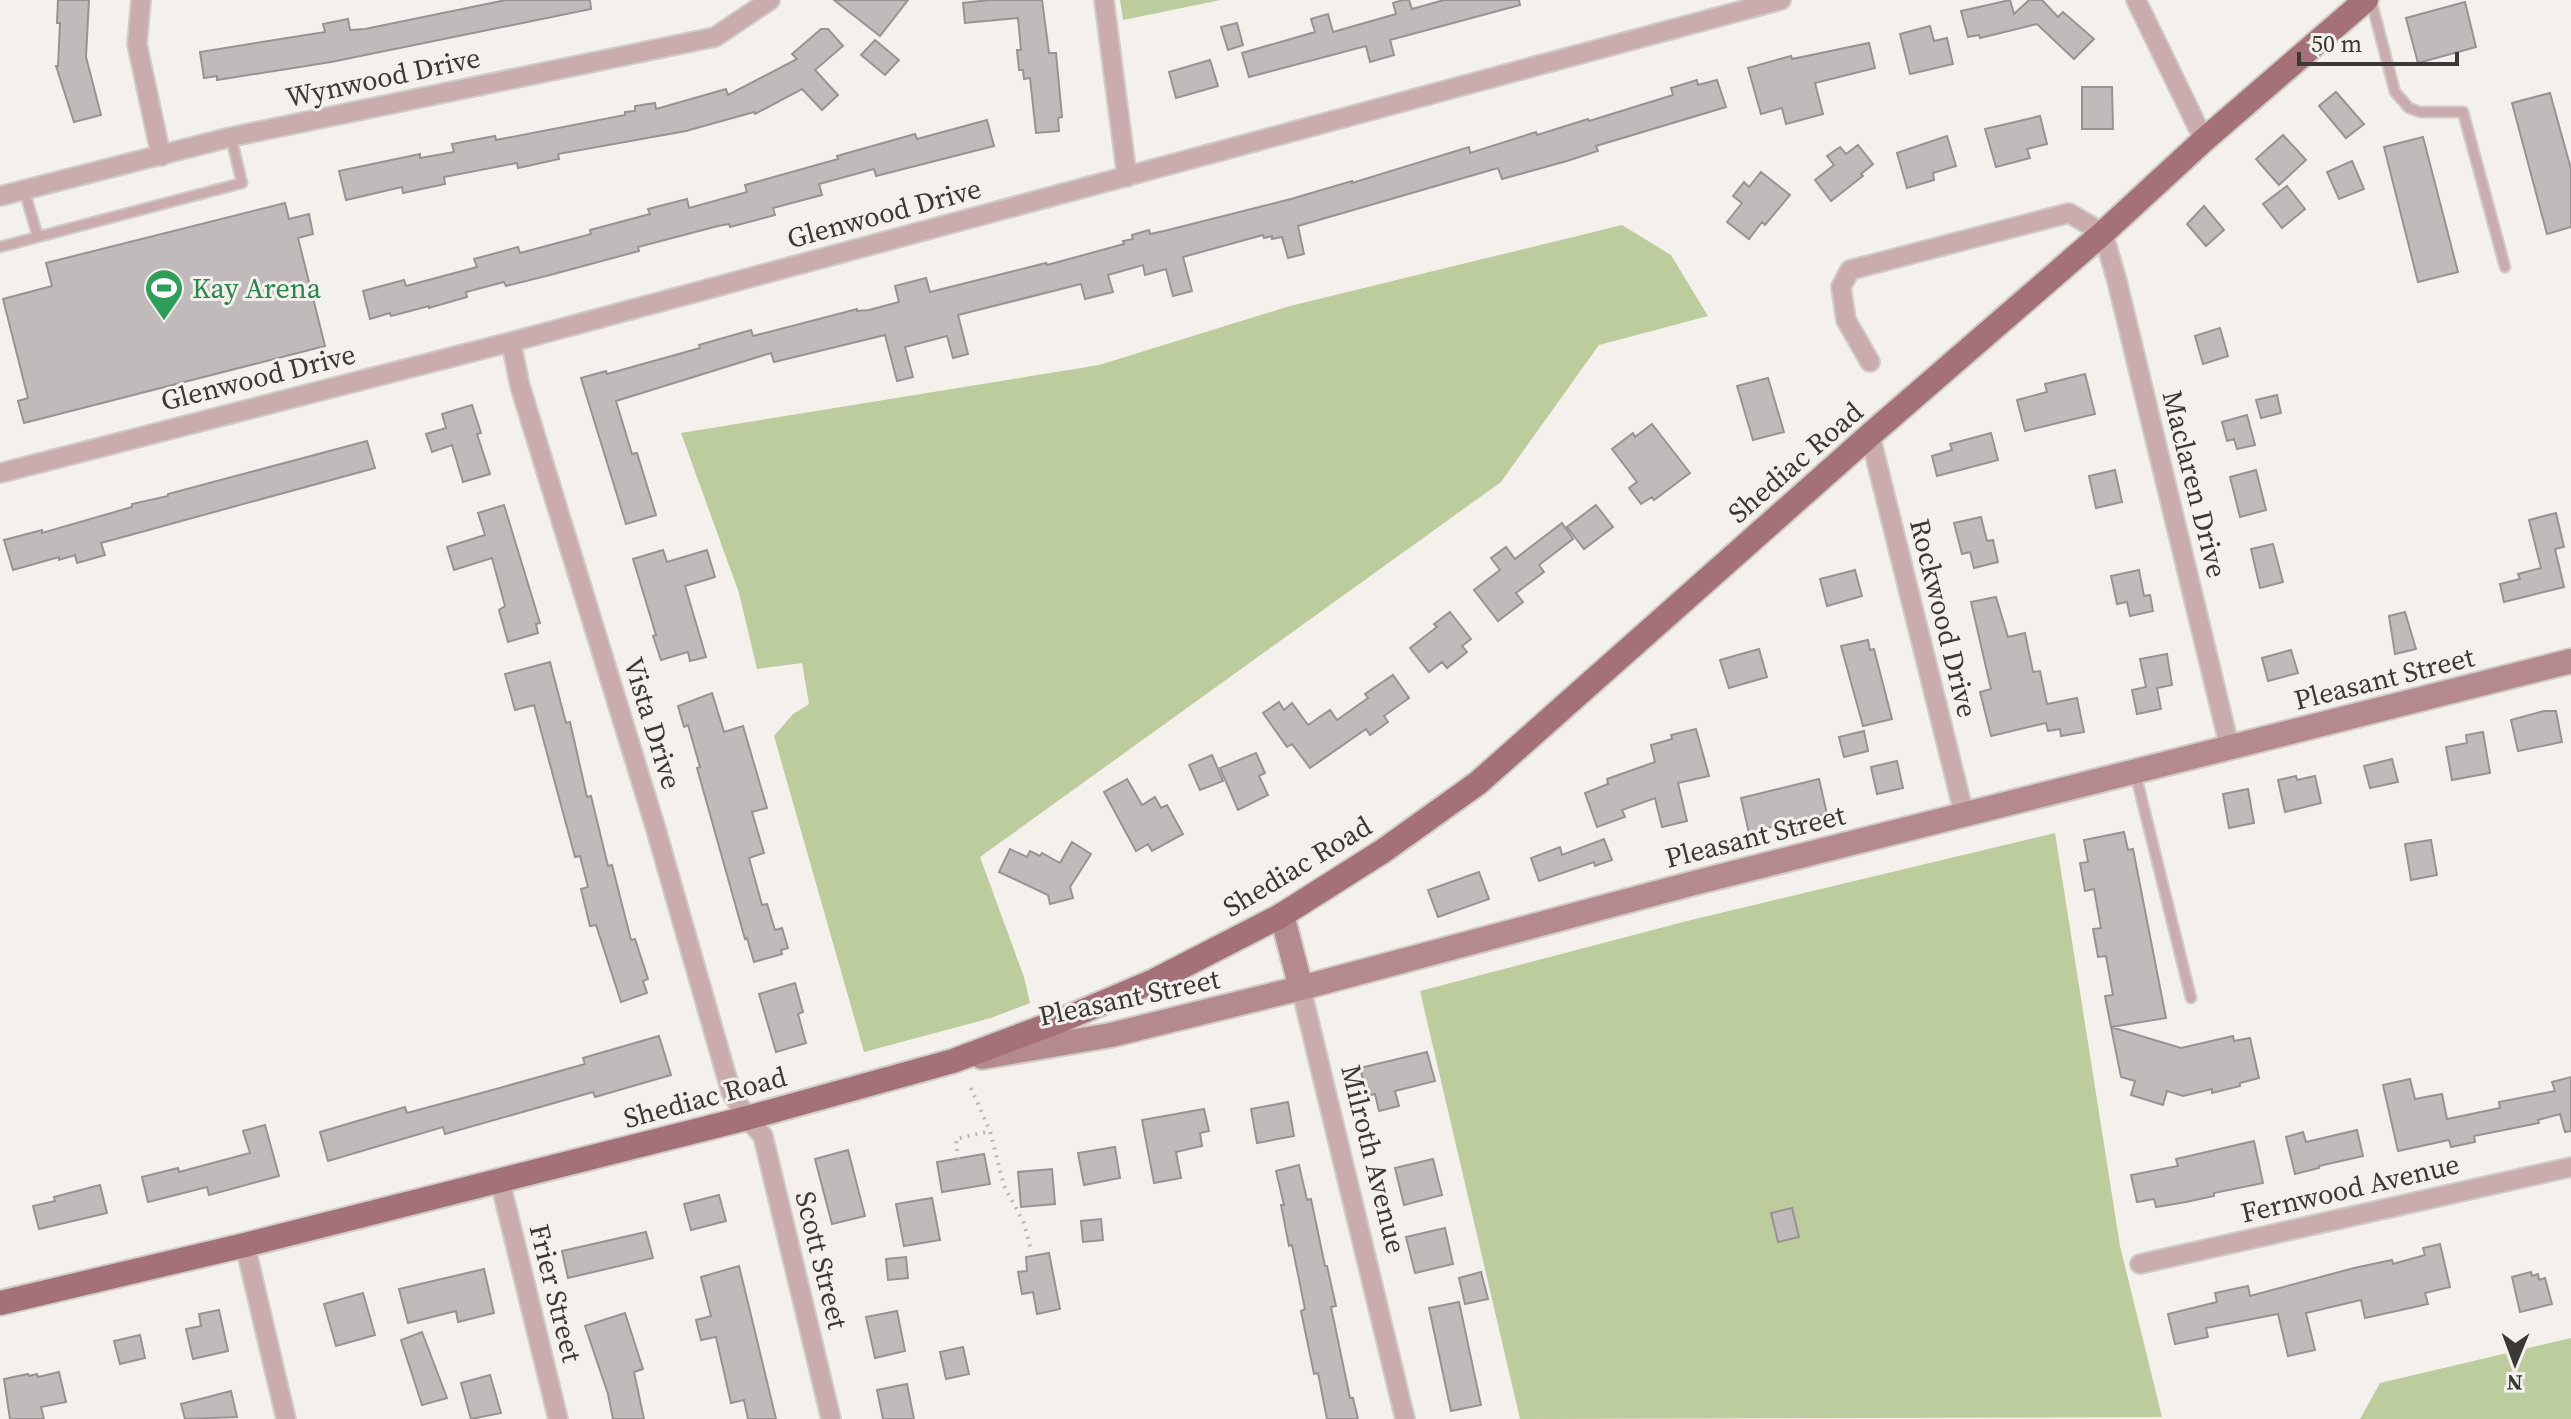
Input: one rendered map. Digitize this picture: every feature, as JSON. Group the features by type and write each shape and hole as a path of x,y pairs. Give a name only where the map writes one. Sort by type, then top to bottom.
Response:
{"main road":[{"name":"Shediac Road","path":"0,1303 500,1181 953,1061 1154,981 1282,915 1383,851 1478,783 2103,233 2204,140 2368,0"}],"street":[{"path":"141,0 137,44 161,156"},
{"name":"Wynwood Drive","path":"0,196 231,137 715,37 770,0"},
{"path":"1104,0 1127,177"},
{"name":"Glenwood Drive","path":"0,473 511,342 1781,0"},
{"path":"2136,0 2204,140"},
{"path":"1870,362 1846,320 1841,287 1850,270 2069,213 2103,233"},
{"name":"Maclaren Drive","path":"2103,233 2121,296 2230,749"},
{"name":"Vista Drive","path":"511,342 520,386 655,826 731,1092 747,1118"},
{"name":"Rockwood Drive","path":"1870,435 1964,814"},
{"name":"Pleasant Street","path":"953,1061 1111,1035 1964,814 2571,661"},
{"name":"Milroth Avenue","path":"1282,915 1405,1419"},
{"name":"Scott Street","path":"747,1118 763,1136 831,1419"},
{"name":"Fernwood Avenue","path":"2140,1264 2571,1167"},
{"name":"Frier Street","path":"500,1181 558,1419"},
{"path":"245,1245 286,1419"}],"lane":[{"path":"2368,0 2395,92 2409,108 2420,112 2463,112 2505,267"},
{"path":"0,247 242,183 231,137"},
{"path":"24,190 38,237"},
{"path":"2135,772 2191,998"}],"path":[{"path":"971,1088 990,1131 1004,1186 1024,1223 1031,1250"},
{"path":"958,1159 956,1139 990,1131"}],"green space":[{"path":"1120,0 1221,0 1123,20"},
{"path":"1622,225 1671,255 1708,316 1599,345 1501,482 980,857 1024,977 1030,1003 991,1018 864,1052 774,736 793,714 809,704 802,663 757,669 739,593 681,433 1099,365 1290,306"},
{"path":"2055,833 2120,1246 2162,1417 1520,1419 1420,991 1687,921"},
{"path":"2571,1338 2571,1419 2360,1419 2380,1383"}],"building":[{"path":"58,0 89,0 86,57 101,115 74,122 56,66 60,23 57,23"},
{"path":"506,0 590,0 591,9 331,62 217,80 217,76 204,78 200,52 325,32 323,24 348,19 350,30 365,29"},
{"path":"834,0 908,0 880,36"},
{"path":"1042,0 1049,53 1056,53 1062,117 1058,118 1059,131 1036,133 1030,78 1024,79 1023,70 1019,70 1018,18 965,23 963,3"},
{"path":"1409,0 1412,9 1444,0 1519,0 1520,5 1390,40 1394,55 1370,62 1366,46 1249,77 1242,53 1315,32 1311,19 1328,14 1333,32 1396,14 1393,3"},
{"path":"2010,0 2014,14 2029,0 2042,0 2058,17 2063,12 2094,39 2074,59 2037,24 1980,38 1979,35 1968,37 1961,11"},
{"path":"2465,2 2476,47 2418,63 2406,18"},
{"path":"1237,23 1243,45 1228,50 1221,27"},
{"path":"1930,26 1934,41 1947,38 1953,64 1910,74 1900,34"},
{"path":"821,29 828,29 843,46 815,70 838,95 822,110 802,89 755,114 686,131 558,154 559,159 518,168 517,163 444,177 445,184 403,193 402,187 346,200 339,171 420,154 420,158 454,152 452,144 495,136 496,140 625,115 625,112 635,111 635,106 655,103 656,109 726,89 728,95 797,59 792,54"},
{"path":"875,40 899,60 885,75 861,55"},
{"path":"1869,43 1875,68 1815,83 1823,114 1786,124 1782,108 1761,114 1748,68 1791,56 1792,59"},
{"path":"1210,60 1218,86 1176,98 1169,72"},
{"path":"1697,80 1698,85 1717,80 1726,107 1596,146 1598,151 1567,161 1502,179 1498,168 1298,226 1304,254 1288,258 1282,237 1272,239 1272,236 1264,238 1263,235 1183,257 1192,291 1173,296 1166,269 1145,275 1143,265 1108,275 1113,292 1085,299 1081,284 958,315 968,354 953,358 947,336 905,347 913,377 897,381 885,335 774,362 771,353 616,401 632,454 637,453 656,515 626,524 581,378 606,371 607,374 700,348 699,345 751,330 753,336 857,309 869,310 899,302 895,286 926,278 930,292 1124,244 1123,241 1133,239 1132,235 1149,230 1150,234 1164,231 1352,183 1469,147 1470,153 1673,95 1671,88"},
{"path":"2082,87 2112,87 2113,129 2082,129"},
{"path":"2336,92 2364,124 2346,138 2319,106"},
{"path":"2550,93 2571,169 2571,227 2547,234 2512,103"},
{"path":"2040,116 2047,144 2027,149 2030,158 1996,167 1985,129"},
{"path":"987,120 994,146 876,176 874,169 819,184 822,195 773,208 775,215 638,247 639,251 506,286 504,282 466,292 467,297 429,308 370,319 363,291 404,280 406,286 477,267 474,259 518,247 520,253 591,234 590,230 650,214 648,209 687,199 689,208 747,192 745,185 838,159 837,156 915,134 917,139"},
{"path":"2283,135 2306,160 2279,185 2256,159"},
{"path":"1947,136 1956,166 1933,173 1934,180 1907,188 1897,153"},
{"path":"2423,137 2458,272 2418,282 2384,147"},
{"path":"1858,145 1873,164 1831,201 1815,180 1834,165 1827,156 1840,147 1846,154"},
{"path":"2352,161 2364,189 2339,199 2327,172"},
{"path":"1761,172 1790,195 1749,239 1727,222 1742,203 1733,196 1744,182 1749,187"},
{"path":"2287,186 2305,209 2282,228 2263,204"},
{"name":"Kay Arena","path":"285,203 289,219 309,214 313,234 298,238 325,346 24,423 18,401 28,398 3,299 52,286 46,263"},
{"path":"2204,206 2224,230 2206,246 2187,224"},
{"path":"2220,328 2228,356 2203,364 2195,336"},
{"path":"2085,374 2095,414 2025,431 2017,400 2047,392 2045,384"},
{"path":"1768,378 1784,432 1753,440 1737,386"},
{"path":"2277,395 2281,413 2261,418 2256,400"},
{"path":"472,405 481,433 477,434 490,474 463,482 452,445 432,452 426,434 446,428 442,414"},
{"path":"2247,415 2255,445 2237,449 2234,439 2227,441 2222,422"},
{"path":"1652,424 1690,473 1654,500 1652,497 1641,504 1629,488 1637,482 1612,449 1633,433 1635,437"},
{"path":"1991,433 1998,460 1937,476 1932,456 1952,450 1950,444"},
{"path":"367,441 375,468 101,543 105,555 77,563 75,555 13,570 4,540 42,530 42,533 132,507 132,504"},
{"path":"2115,470 2122,502 2096,508 2089,476"},
{"path":"2256,470 2266,510 2240,517 2230,477"},
{"path":"504,505 540,623 536,624 538,633 508,642 499,610 505,606 492,558 454,570 447,547 485,535 478,513"},
{"path":"1596,505 1613,527 1584,549 1567,527"},
{"path":"2556,513 2564,547 2555,549 2564,587 2504,602 2500,584 2520,579 2518,574 2541,568 2529,520"},
{"path":"1981,517 1987,541 1993,540 1998,562 1974,568 1970,552 1962,554 1954,523"},
{"path":"1562,523 1573,539 1539,565 1544,572 1516,593 1523,602 1498,621 1474,590 1500,570 1491,558 1506,547 1515,559"},
{"path":"2273,544 2283,582 2260,588 2251,549"},
{"path":"663,550 667,562 707,550 715,577 685,586 706,657 690,661 688,652 661,660 633,559"},
{"path":"1855,570 1862,596 1827,606 1820,579"},
{"path":"2139,570 2144,596 2150,595 2153,611 2130,616 2127,602 2117,604 2111,576"},
{"path":"1996,597 2008,637 2025,633 2033,672 2040,671 2047,704 2077,698 2084,732 2061,736 2060,729 2048,731 2046,723 1991,736 1980,692 1991,689 1971,602"},
{"path":"1450,612 1471,639 1462,646 1467,652 1447,668 1442,662 1429,672 1410,648 1437,627 1434,624"},
{"path":"2405,612 2416,649 2395,654 2389,616"},
{"path":"1868,640 1870,650 1874,649 1892,719 1863,726 1841,646"},
{"path":"1759,649 1767,677 1729,688 1720,660"},
{"path":"2291,650 2298,673 2268,681 2262,658"},
{"path":"2167,654 2172,685 2157,688 2161,709 2137,714 2132,690 2146,687 2140,659"},
{"path":"550,662 566,723 570,722 587,797 591,796 608,866 612,865 631,940 635,939 648,979 643,981 647,993 621,1002 596,925 590,926 581,889 588,887 580,856 575,857 534,705 515,710 505,674"},
{"path":"1393,675 1409,698 1384,716 1388,722 1370,735 1366,729 1310,768 1292,744 1287,747 1263,713 1279,702 1284,710 1292,703 1308,725 1330,710 1337,720 1368,698 1365,694"},
{"path":"712,693 724,732 743,726 767,808 752,812 764,853 749,858 762,905 767,904 775,930 782,928 788,948 781,950 782,954 754,962 697,768 700,767 688,725 684,727 678,706"},
{"path":"2556,711 2562,742 2518,751 2511,720"},
{"path":"1696,729 1709,776 1678,783 1687,821 1662,827 1655,798 1622,810 1625,817 1597,827 1585,793 1608,784 1607,779 1655,762 1651,745 1672,739 1671,735"},
{"path":"1864,731 1868,751 1844,757 1839,737"},
{"path":"2483,732 2490,773 2452,780 2446,747 2467,743 2466,735"},
{"path":"1256,753 1265,773 1259,776 1268,795 1238,810 1220,768"},
{"path":"1212,755 1223,781 1200,790 1189,765"},
{"path":"2392,759 2398,782 2370,788 2364,766"},
{"path":"1897,761 1903,788 1877,794 1871,767"},
{"path":"2296,776 2297,780 2315,776 2321,803 2285,812 2278,780"},
{"path":"1127,779 1142,805 1155,797 1161,808 1167,805 1183,834 1152,851 1148,844 1136,851 1104,792"},
{"path":"1819,779 1827,814 1802,820 1804,828 1777,834 1775,826 1749,833 1741,798"},
{"path":"2248,789 2254,823 2229,828 2223,794"},
{"path":"2124,832 2128,850 2133,849 2166,1018 2111,1027 2105,996 2113,995 2106,956 2098,957 2093,929 2101,928 2094,889 2085,891 2080,863 2088,862 2084,840"},
{"path":"1604,839 1612,860 1595,866 1594,862 1539,881 1531,858 1560,847 1562,855"},
{"path":"2431,840 2437,875 2411,880 2405,844"},
{"path":"1072,842 1091,854 1070,887 1073,898 1050,904 1048,895 999,872 1010,849 1027,857 1030,851 1040,856 1042,853 1060,863"},
{"path":"1479,872 1489,899 1438,917 1428,890"},
{"path":"795,983 803,1012 798,1014 806,1043 776,1052 759,994"},
{"path":"2111,1027 2181,1048 2233,1036 2234,1041 2250,1038 2259,1078 2212,1093 2212,1089 2183,1096 2167,1091 2163,1105 2131,1095 2135,1081 2121,1077"},
{"path":"659,1036 671,1075 595,1097 593,1092 445,1134 443,1127 328,1161 320,1132 405,1107 407,1113 585,1064 583,1058"},
{"path":"1427,1052 1435,1081 1395,1091 1399,1106 1379,1111 1375,1094 1367,1096 1360,1068"},
{"path":"2571,1077 2571,1131 2565,1132 2560,1114 2538,1120 2539,1123 2474,1136 2475,1142 2451,1147 2449,1140 2398,1151 2383,1085 2410,1079 2415,1099 2442,1094 2447,1119 2500,1108 2499,1102 2555,1091 2552,1082"},
{"path":"1288,1102 1294,1136 1257,1143 1251,1109"},
{"path":"1204,1109 1209,1131 1200,1133 1202,1146 1176,1152 1181,1178 1154,1183 1142,1120"},
{"path":"265,1125 279,1176 209,1195 207,1187 148,1202 142,1177 178,1168 179,1172 250,1153 243,1131"},
{"path":"2357,1130 2363,1156 2295,1174 2286,1137 2303,1132 2306,1142"},
{"path":"2254,1141 2263,1183 2156,1207 2154,1199 2137,1202 2131,1175 2178,1166 2176,1159"},
{"path":"1115,1147 1120,1178 1084,1185 1078,1153"},
{"path":"848,1150 865,1216 832,1224 815,1159"},
{"path":"984,1154 990,1184 942,1192 937,1162"},
{"path":"1433,1159 1442,1195 1404,1205 1395,1168"},
{"path":"1299,1165 1307,1200 1311,1199 1327,1266 1336,1306 1331,1307 1350,1398 1353,1398 1358,1419 1327,1419 1318,1373 1314,1374 1301,1311 1305,1309 1292,1245 1289,1246 1276,1171"},
{"path":"1052,1169 1055,1204 1021,1207 1018,1172"},
{"path":"100,1185 107,1213 39,1229 33,1206"},
{"path":"719,1195 726,1221 691,1230 684,1204"},
{"path":"932,1198 940,1240 904,1246 896,1204"},
{"path":"1792,1208 1799,1237 1778,1242 1771,1213"},
{"path":"1101,1219 1103,1240 1083,1242 1081,1221"},
{"path":"1445,1228 1453,1264 1415,1273 1406,1237"},
{"path":"646,1232 653,1258 568,1278 562,1251"},
{"path":"2440,1244 2450,1287 2425,1293 2428,1304 2365,1318 2361,1300 2306,1313 2315,1350 2288,1356 2278,1314 2206,1328 2208,1337 2175,1344 2168,1314 2217,1302 2215,1293 2248,1286 2250,1296 2354,1268 2392,1260 2393,1264 2425,1255 2423,1248"},
{"path":"1049,1253 1060,1309 1037,1314 1033,1292 1022,1294 1018,1272 1027,1271 1026,1257"},
{"path":"906,1257 908,1278 888,1280 886,1259"},
{"path":"739,1266 776,1419 748,1419 744,1400 731,1403 716,1337 701,1340 696,1320 711,1316 701,1277"},
{"path":"484,1269 494,1313 458,1322 456,1311 408,1323 399,1289"},
{"path":"1481,1272 1488,1299 1465,1304 1459,1278"},
{"path":"2531,1272 2532,1276 2538,1274 2539,1280 2545,1278 2552,1304 2520,1312 2512,1277"},
{"path":"363,1293 375,1335 336,1346 324,1304"},
{"path":"1459,1302 1481,1405 1451,1411 1429,1308"},
{"path":"219,1310 228,1351 193,1359 186,1329 201,1326 199,1314"},
{"path":"897,1311 905,1351 875,1358 866,1317"},
{"path":"625,1313 643,1369 634,1372 644,1419 613,1419 608,1394 585,1326"},
{"path":"422,1332 447,1398 422,1405 401,1340"},
{"path":"140,1335 145,1358 120,1364 114,1341"},
{"path":"963,1347 969,1374 946,1379 940,1352"},
{"path":"59,1372 66,1402 41,1407 44,1419 10,1419 4,1379"},
{"path":"490,1375 501,1413 471,1419 461,1383"},
{"path":"907,1384 914,1419 883,1419 877,1390"},
{"path":"231,1391 237,1417 185,1419 181,1404"}],"place":[{"name":"Kay Arena","path":"164,322"}]}
